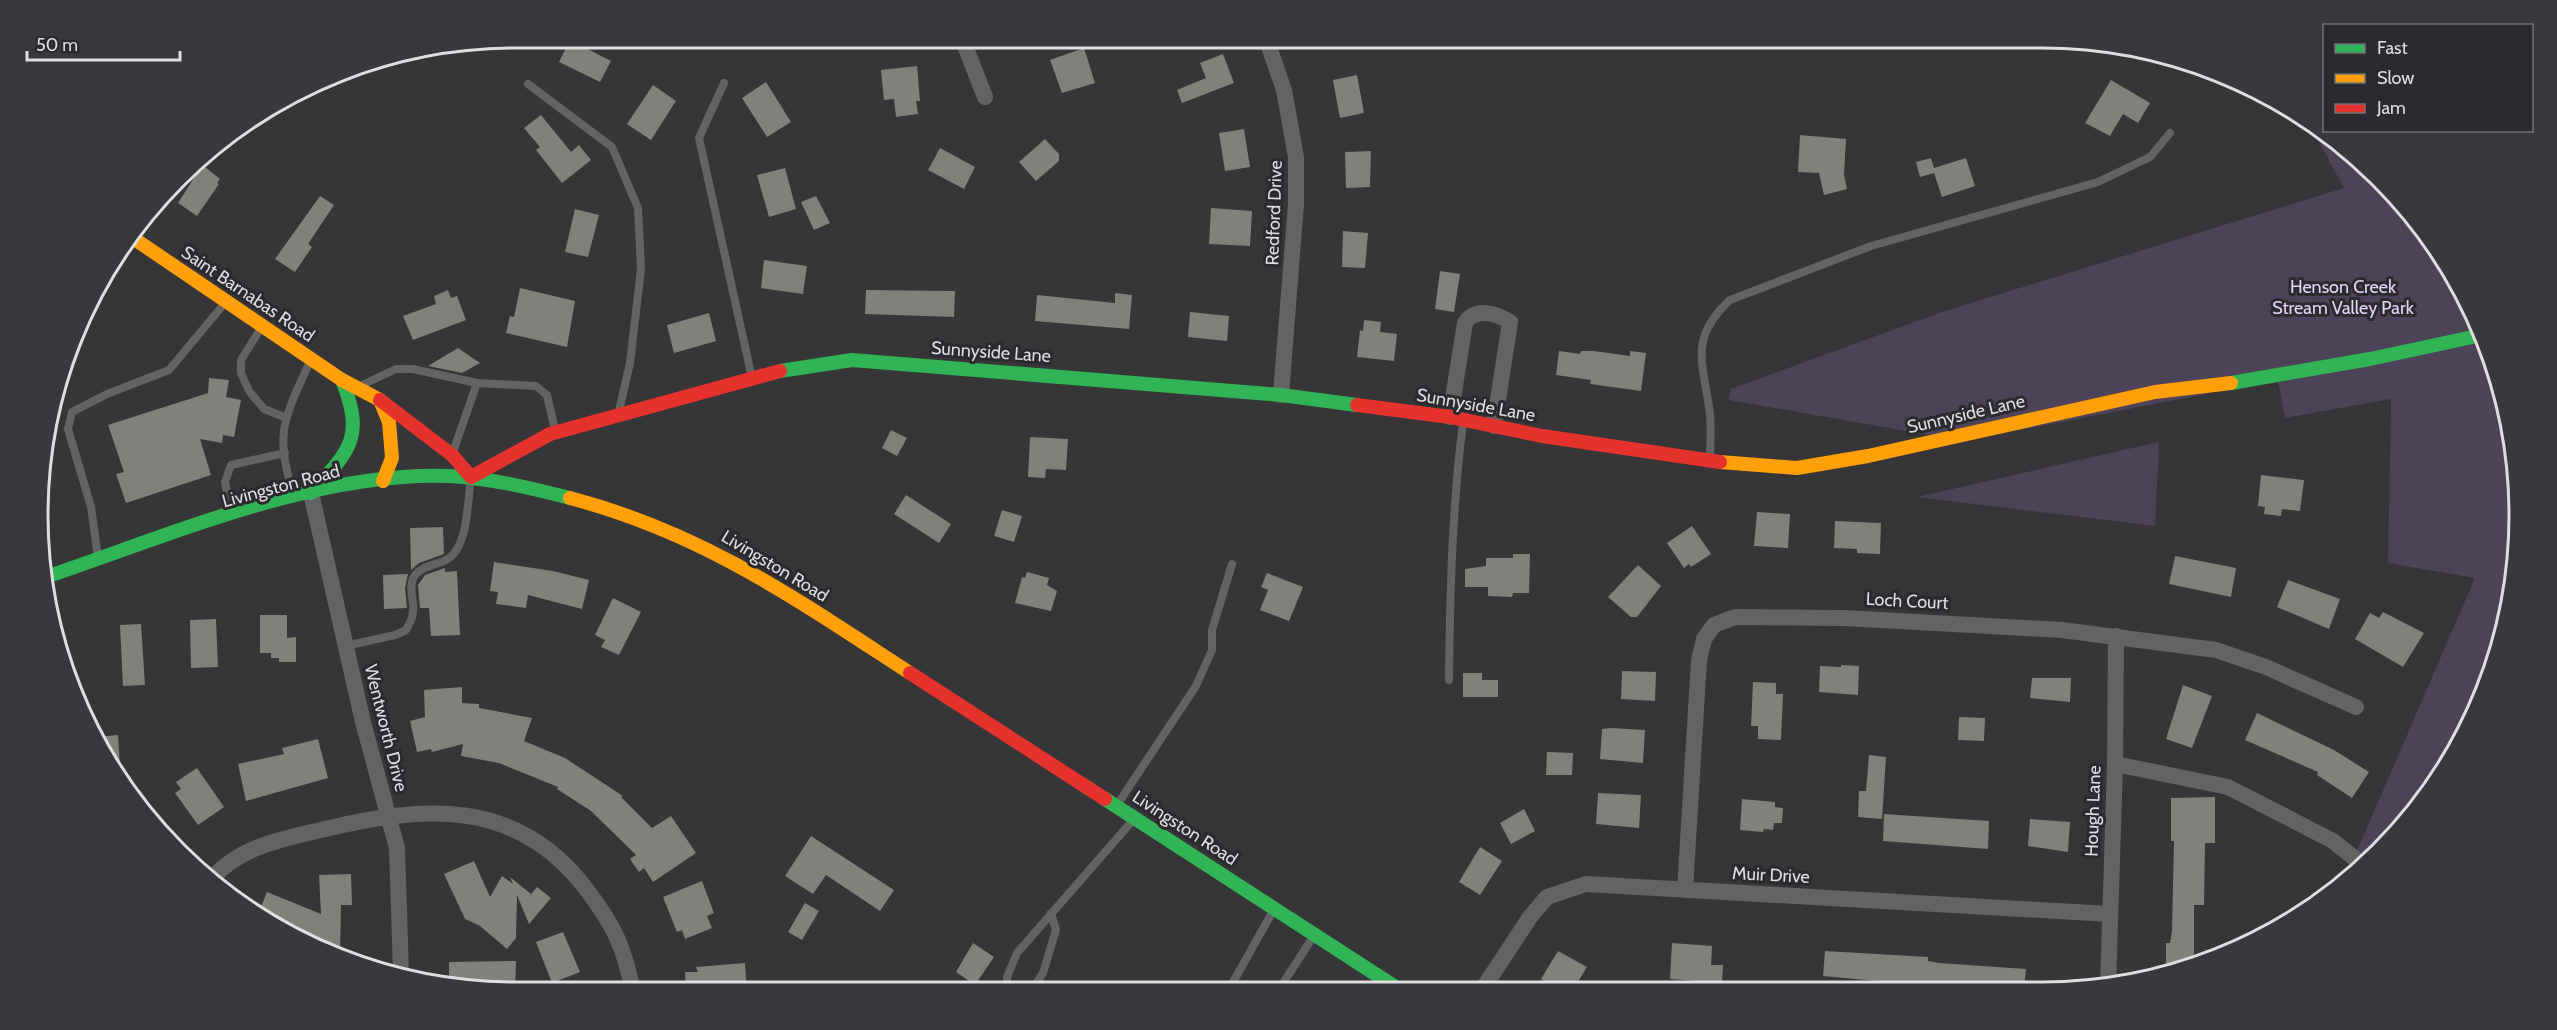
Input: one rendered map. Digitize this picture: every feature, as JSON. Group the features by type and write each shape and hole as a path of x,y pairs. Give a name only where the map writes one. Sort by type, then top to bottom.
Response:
{"main road":[{"name":"Saint Barnabas Road","path":"138,241 342,380 357,392 365,410"},
{"name":"Sunnyside Lane","path":"471,477 555,432 752,378 803,366 852,360 1281,395 1457,418 1494,426 1710,459 1780,467 1833,464 1987,430 2025,419 2155,392 2244,381 2473,337"},
{"path":"311,494 348,451 355,423 357,392 380,400 452,455 471,477"},
{"path":"380,400 389,422 392,458 383,481"},
{"path":"376,453 383,481"},
{"name":"Livingston Road","path":"52,576 231,516 311,494 383,481 423,476 471,477 583,500 668,528 718,551 902,665 1388,982"}],"street":[{"path":"966,48 985,97"},
{"name":"Redford Drive","path":"1269,48 1284,90 1296,157 1296,204 1281,395"},
{"path":"1457,418 1465,323 1470,317 1480,313 1500,315 1510,322 1494,426"},
{"name":"Wentworth Drive","path":"311,494 345,646 400,868 401,968"},
{"name":"Loch Court","path":"1685,890 1699,660 1704,639 1714,625 1735,617 1845,618 2051,629 2216,650 2266,667 2356,707"},
{"name":"Hough Lane","path":"2108,977 2115,764 2116,636"},
{"path":"2115,764 2228,787 2333,841 2356,860"},
{"path":"218,874 235,859 263,845 332,827 388,816 441,813 502,823 543,843 581,881 610,923 627,959 631,982"},
{"name":"Muir Drive","path":"1487,982 1530,917 1547,897 1586,884 2109,914"}],"lane":[{"path":"724,82 699,138 752,378"},
{"path":"528,84 612,147 638,208 641,269 630,363 618,414"},
{"path":"1710,459 1710,409 1700,362 1702,343 1718,311 1730,300 1871,246 2098,182 2151,157 2170,133"},
{"path":"99,560 91,507 68,429 72,412 107,394 169,370 226,301"},
{"path":"262,325 241,360 241,373 249,391 264,409 287,418"},
{"path":"294,498 285,453 284,431 311,358"},
{"path":"357,392 396,369 413,369 477,383 536,386 548,395 555,432"},
{"path":"452,455 477,383"},
{"path":"1449,680 1451,551 1457,418"},
{"path":"231,516 225,482 231,465 285,453"},
{"path":"345,646 395,635 406,630 413,613 411,584 415,576 424,568 448,559 457,550 462,534 471,477"},
{"path":"1117,805 1196,686 1212,650 1212,630 1232,564"},
{"path":"1007,982 1007,976 1017,953 1136,818"},
{"path":"1233,982 1274,908"},
{"path":"1038,982 1043,973 1056,930 1051,913"},
{"path":"1283,982 1315,934"}],"green space":[{"name":"Henson Creek Stream Valley Park","path":"2317,139 2350,164 2393,207 2430,256 2461,308 2484,365 2500,424 2508,484 2509,515 2508,546 2500,606 2484,665 2461,722 2412,799 2393,823 2351,865 2475,578 2388,563 2391,399 2285,418 2278,380 1963,441 1729,400 1731,389 1942,312 2344,188"},
{"path":"2159,442 2155,526 1917,497"}],"building":[{"path":"566,48 586,48 611,61 600,82 559,62"},
{"path":"1084,48 1095,83 1062,93 1050,60"},
{"path":"1223,54 1234,83 1182,103 1177,90 1206,78 1200,63"},
{"path":"917,66 920,101 916,101 918,114 896,117 894,99 884,100 881,70"},
{"path":"1357,75 1364,113 1340,118 1333,80"},
{"path":"2111,80 2150,103 2138,123 2123,114 2110,136 2085,123"},
{"path":"766,82 791,122 767,137 742,98"},
{"path":"653,85 676,101 651,140 627,124"},
{"path":"541,115 571,152 579,145 591,160 562,183 536,150 540,147 524,128"},
{"path":"1244,129 1250,167 1225,171 1219,133"},
{"path":"1800,135 1846,139 1844,175 1847,189 1824,195 1819,173 1798,172"},
{"path":"1045,139 1059,154 1059,161 1036,181 1019,162"},
{"path":"940,148 975,167 964,189 928,170"},
{"path":"1371,151 1370,187 1346,188 1345,152"},
{"path":"1931,158 1934,168 1966,158 1975,186 1942,197 1934,173 1920,177 1916,162"},
{"path":"205,167 220,179 197,216 178,203 196,174"},
{"path":"785,168 796,209 769,217 757,175"},
{"path":"320,196 334,205 308,244 312,247 295,272 275,259"},
{"path":"816,196 830,223 814,230 801,202"},
{"path":"1211,208 1252,211 1250,246 1209,244"},
{"path":"575,209 599,215 588,257 565,252"},
{"path":"1343,231 1368,233 1365,268 1342,267"},
{"path":"764,260 807,266 803,294 761,288"},
{"path":"1440,271 1460,274 1454,312 1435,309"},
{"path":"520,288 575,301 567,347 506,333 510,316 514,317"},
{"path":"448,290 451,298 457,296 466,320 413,340 403,316 436,304 434,296"},
{"path":"866,290 955,291 954,317 865,314"},
{"path":"1115,293 1132,295 1129,329 1035,321 1037,295 1115,303"},
{"path":"1190,312 1229,316 1227,341 1188,337"},
{"path":"709,313 716,341 674,353 667,325"},
{"path":"1364,320 1381,322 1380,332 1397,334 1394,361 1357,357 1360,330 1363,331"},
{"path":"458,348 480,363 462,373 428,366"},
{"path":"1559,351 1580,354 1581,351 1594,351 1630,356 1630,351 1646,353 1641,391 1590,384 1591,380 1556,375"},
{"path":"209,378 229,380 226,397 241,400 234,437 223,435 222,443 200,439 211,475 126,503 116,474 124,472 108,425 208,393"},
{"path":"891,430 907,438 897,456 882,448"},
{"path":"1030,437 1068,439 1066,470 1046,469 1045,478 1028,477"},
{"path":"2261,475 2304,480 2300,511 2282,509 2281,516 2264,514 2265,507 2258,506"},
{"path":"906,495 951,524 939,543 894,514"},
{"path":"1002,510 1022,516 1014,542 994,536"},
{"path":"1757,512 1790,514 1788,548 1754,546"},
{"path":"1835,521 1881,523 1880,554 1857,553 1857,549 1834,548"},
{"path":"1692,526 1711,554 1691,567 1689,564 1684,568 1667,543"},
{"path":"443,527 444,554 419,563 411,570 410,528"},
{"path":"1513,554 1530,554 1529,593 1513,593 1512,597 1488,596 1488,587 1465,587 1465,569 1486,566 1486,558 1513,558"},
{"path":"2175,556 2236,568 2231,597 2169,584"},
{"path":"494,562 553,571 589,580 582,609 528,595 526,608 496,604 498,592 490,591"},
{"path":"1638,565 1661,586 1637,617 1631,617 1608,597"},
{"path":"445,568 445,572 457,571 460,635 431,636 429,608 420,608 418,585 425,575"},
{"path":"1027,572 1049,578 1047,585 1057,591 1051,611 1015,603 1022,577 1025,578"},
{"path":"1267,573 1303,587 1289,621 1260,610 1268,590 1261,587"},
{"path":"408,574 405,588 407,608 384,609 383,575"},
{"path":"2288,580 2340,599 2329,629 2277,607"},
{"path":"613,598 641,612 619,655 601,647 605,640 595,635"},
{"path":"2383,612 2424,633 2403,667 2355,639 2370,613 2379,618"},
{"path":"260,615 287,615 287,638 296,637 296,662 279,662 279,658 271,658 271,653 260,653"},
{"path":"216,619 218,667 191,668 190,620"},
{"path":"141,624 145,685 123,686 120,625"},
{"path":"1841,665 1859,666 1858,695 1819,692 1820,666 1841,667"},
{"path":"1622,671 1656,672 1655,701 1621,699"},
{"path":"1463,673 1482,673 1482,680 1498,680 1498,697 1463,697"},
{"path":"2032,678 2071,678 2070,702 2030,698"},
{"path":"1753,682 1776,683 1776,694 1783,694 1781,740 1758,739 1758,726 1751,726"},
{"path":"2183,685 2212,696 2192,748 2166,739"},
{"path":"462,687 462,703 479,704 479,708 532,718 524,741 565,758 623,796 621,797 652,828 671,816 696,853 653,882 644,868 639,872 630,859 636,855 591,811 557,789 558,787 499,763 461,756 463,744 432,752 431,749 417,752 410,721 425,717 424,690"},
{"path":"2257,713 2334,750 2369,772 2352,798 2317,775 2318,772 2245,740"},
{"path":"1959,717 1985,718 1984,741 1958,740"},
{"path":"1602,729 1645,730 1643,763 1600,759"},
{"path":"118,735 120,762 111,748 104,736"},
{"path":"318,739 328,778 246,801 238,764 284,754 282,748"},
{"path":"1547,752 1573,753 1572,775 1546,775"},
{"path":"1869,755 1886,757 1882,819 1858,817 1859,791 1866,791"},
{"path":"197,768 224,807 198,825 175,793 181,789 176,782"},
{"path":"1598,793 1641,795 1639,828 1596,824"},
{"path":"2215,797 2215,843 2205,843 2204,905 2194,905 2194,956 2166,965 2166,943 2170,943 2172,931 2174,841 2171,841 2171,798"},
{"path":"1742,799 1775,802 1775,807 1783,808 1782,823 1774,823 1773,830 1764,829 1763,832 1740,830"},
{"path":"1524,809 1535,831 1511,844 1500,823"},
{"path":"1884,814 1989,821 1988,849 1883,841"},
{"path":"2030,819 2070,822 2068,852 2028,846"},
{"path":"811,836 894,890 880,911 826,875 813,894 785,876"},
{"path":"1480,847 1502,861 1480,895 1459,882"},
{"path":"474,861 490,897 502,876 513,884 510,877 531,894 537,887 551,898 529,924 517,895 516,938 507,949 480,926 465,919 444,874"},
{"path":"351,874 352,905 341,905 340,948 308,934 261,906 267,892 321,914 319,875"},
{"path":"702,881 714,913 707,916 712,928 685,939 682,930 677,932 663,897"},
{"path":"805,903 819,911 802,940 788,932"},
{"path":"563,932 580,972 552,982 536,942"},
{"path":"973,943 994,957 977,982 971,982 956,972"},
{"path":"1672,943 1712,946 1711,965 1723,965 1722,982 1670,979"},
{"path":"1558,951 1587,967 1578,982 1546,982 1541,979"},
{"path":"1825,951 1928,957 1928,961 1939,963 2026,969 2025,982 1888,982 1823,976"},
{"path":"516,961 515,982 449,977 449,962"},
{"path":"745,963 746,982 686,982 685,972 698,972 696,967"}],"traffic: fast":[{"path":"2231,383 2370,359 2473,337"},
{"path":"780,371 852,360 1281,395 1357,405"},
{"path":"311,493 336,465 350,442 353,430 352,416 342,380"},
{"path":"52,575 244,509 348,484 399,477 449,476 495,481 570,498"},
{"path":"1105,799 1388,982"}],"traffic: slow":[{"path":"138,241 342,380 380,400 389,422 392,458 383,481"},
{"path":"1720,462 1797,468 1868,456 2155,392 2231,383"},
{"path":"570,498 618,513 706,549 787,594 910,673"}],"traffic: jam":[{"path":"471,477 550,434 780,371"},
{"path":"380,400 452,455 471,477"},
{"path":"1357,405 1450,417 1542,436 1720,462"},
{"path":"910,673 1105,799"}]}
